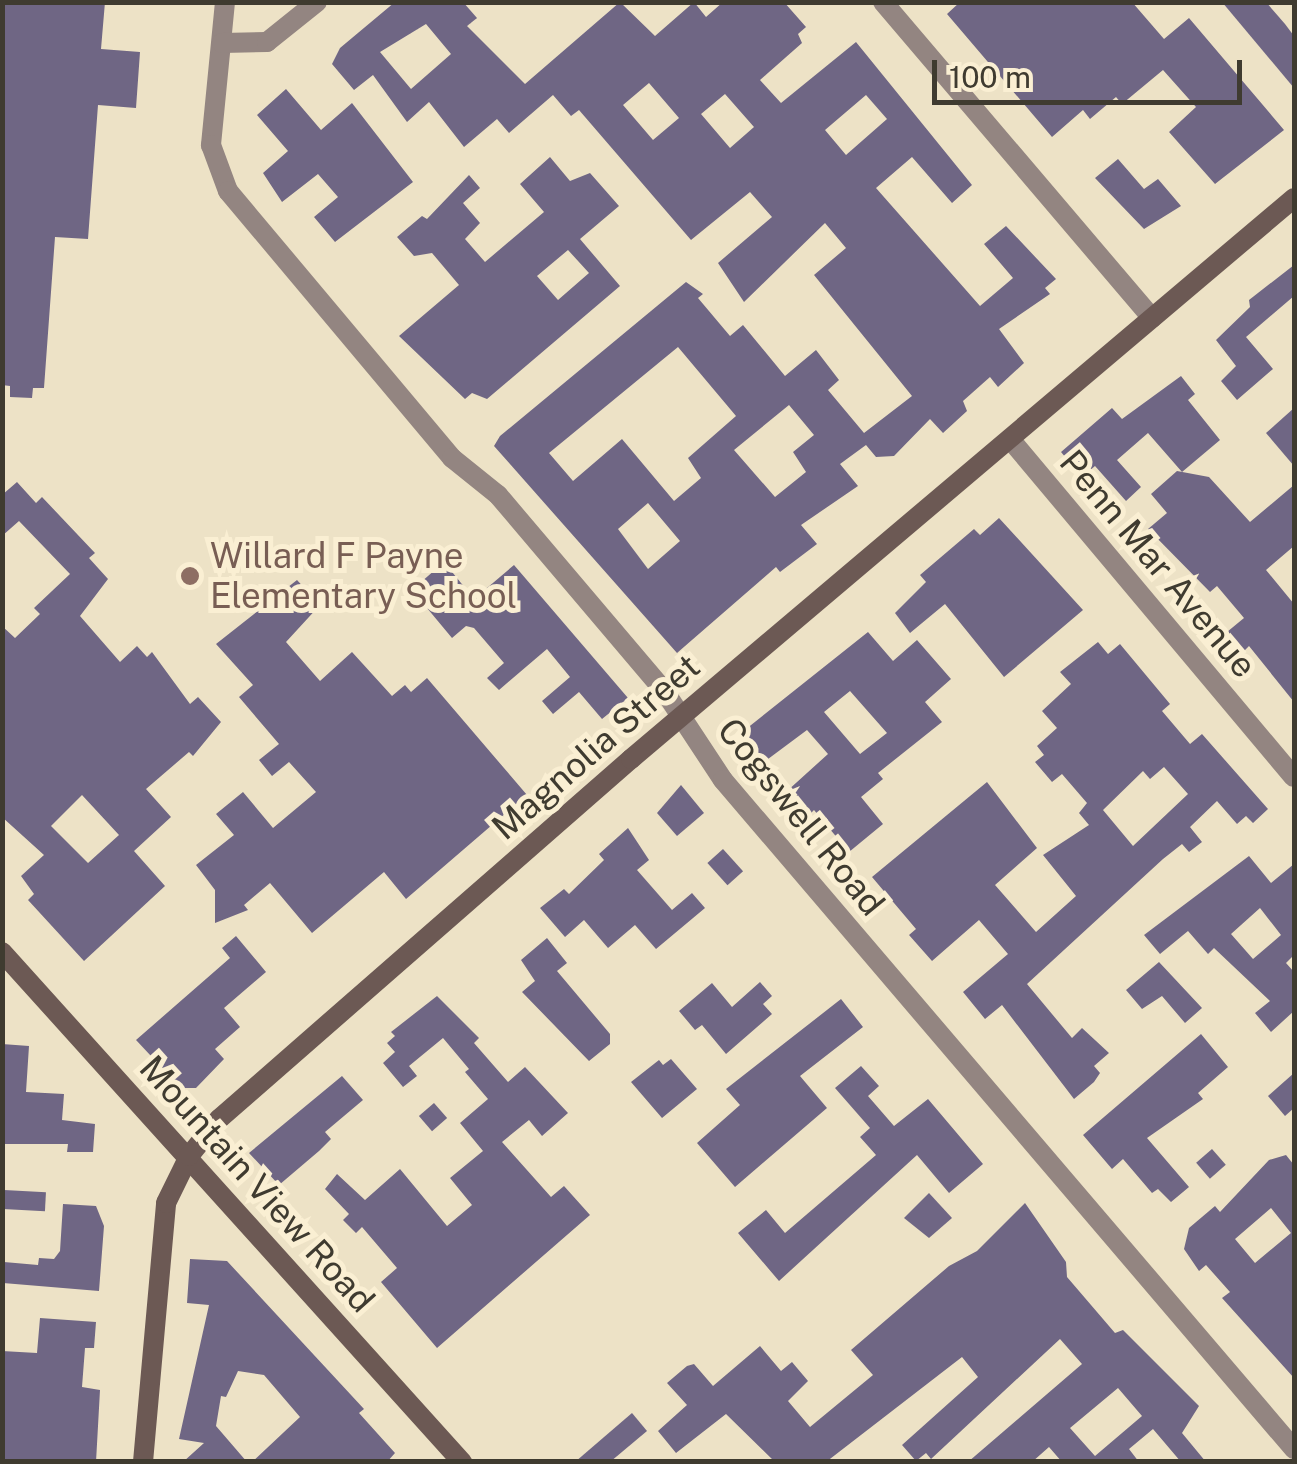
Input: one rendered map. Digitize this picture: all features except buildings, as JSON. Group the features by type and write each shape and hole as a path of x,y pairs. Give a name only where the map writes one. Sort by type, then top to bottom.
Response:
{"street":[{"name":"Cogswell Road","path":"224,2 211,145 228,191 452,458 498,496 681,717 723,780 1294,1449"},
{"path":"222,43 267,42 317,2"},
{"path":"884,2 1152,318"},
{"name":"Magnolia Street","path":"143,1462 159,1234 189,1156 251,1086 1294,198"},
{"name":"Penn Mar Avenue","path":"1010,439 1294,777"},
{"name":"Mountain View Road","path":"2,952 462,1462"}],"place":[{"name":"Willard F Payne Elementary School","path":"190,576"}]}
